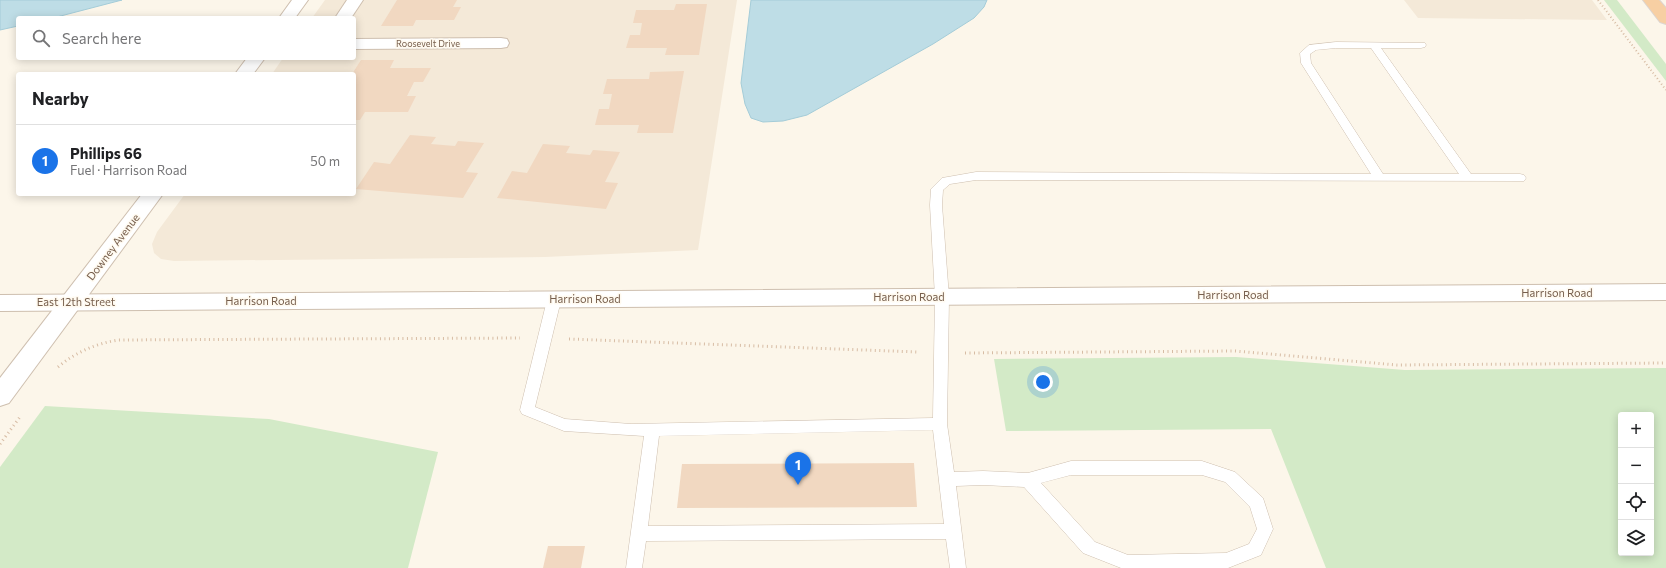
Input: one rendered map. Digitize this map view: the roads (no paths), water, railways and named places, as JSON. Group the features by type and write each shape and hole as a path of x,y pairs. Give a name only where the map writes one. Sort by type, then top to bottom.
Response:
{"highway":[{"path":"1651,0 1666,19"}],"street":[{"path":"288,16 300,0"},
{"path":"344,16 355,0"},
{"name":"Roosevelt Drive","path":"356,44 501,43"},
{"path":"246,72 254,60"},
{"name":"Downey Avenue","path":"0,396 151,196"},
{"name":"Harrison Road","path":"152,302 1666,292"},
{"name":"East 12th Street","path":"0,303 152,302"}],"lane":[{"path":"1379,177 1306,63 1305,53 1313,47 1336,45 1421,45"},
{"path":"1374,45 1467,177"},
{"path":"958,568 940,424 942,297 936,206 937,189 946,181 976,176 1520,178"},
{"path":"554,300 527,410 564,425 652,430 940,424"},
{"path":"634,568 652,430"},
{"path":"948,479 983,478 1028,480 1071,468 1202,468 1230,477 1257,503 1264,529 1255,550 1226,561 1128,563 1089,548 1028,480"},
{"path":"638,534 954,531"}],"water":[{"path":"0,0 122,0 61,16 16,16 16,26 0,30"},
{"path":"751,0 987,0 984,7 974,18 933,44 807,115 783,121 763,122 751,118 745,104 741,83"}],"place":[{"name":"Phillips 66","path":"798,485"}]}
